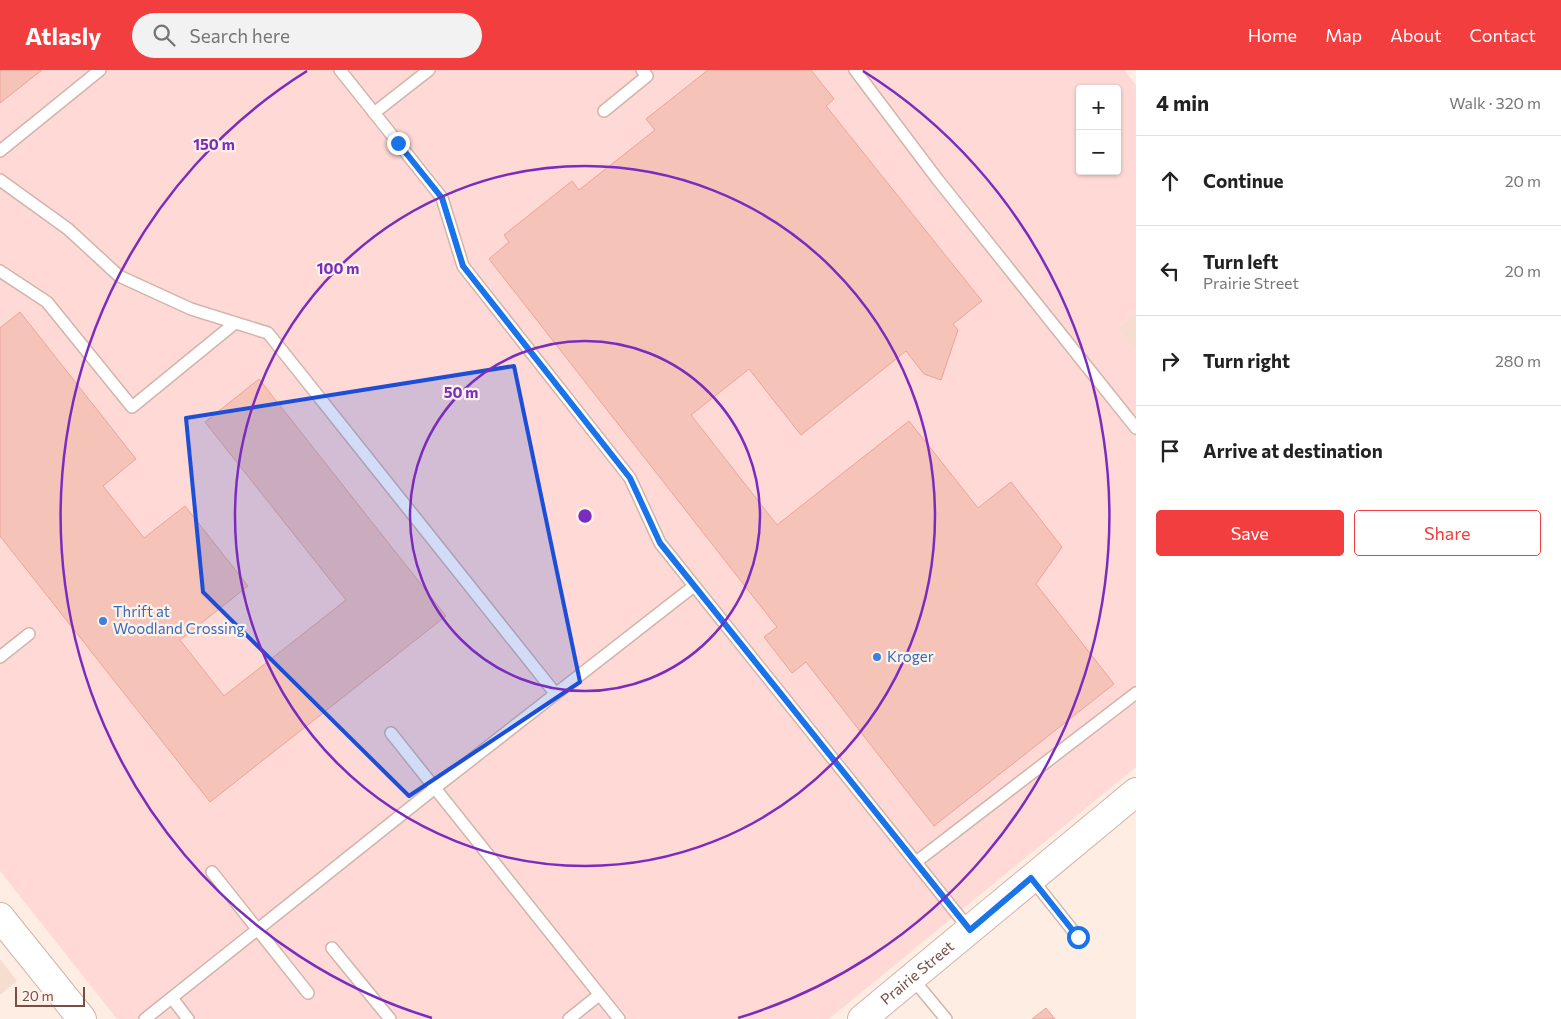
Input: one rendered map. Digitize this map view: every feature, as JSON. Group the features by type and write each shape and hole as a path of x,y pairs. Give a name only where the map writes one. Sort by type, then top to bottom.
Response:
{"main road":[{"name":"Prairie Street","path":"862,1019 1136,792"},
{"path":"0,917 82,1019"}],"lane":[{"path":"0,151 100,70"},
{"path":"340,70 442,198 463,266 630,478 660,543 970,930"},
{"path":"374,113 429,70"},
{"path":"604,111 647,76 642,70"},
{"path":"855,70 882,108 1136,428"},
{"path":"0,180 68,229 119,276 191,309 268,333 555,693"},
{"path":"0,271 47,302 132,407 235,323"},
{"path":"145,1019 555,693 694,586"},
{"path":"0,656 29,634"},
{"path":"916,862 1136,693"},
{"path":"391,733 619,1019"},
{"path":"212,872 308,993"},
{"path":"1031,878 1078,937"},
{"path":"332,948 390,1019"},
{"path":"912,978 946,1019"},
{"path":"569,1019 600,995"},
{"path":"172,998 188,1019"}],"highlighted area":[{"path":"514,366 580,682 409,796 203,592 186,418"}],"shaded area":[{"path":"0,70 1124,70 1136,85 1136,313 1117,328 1136,352 1136,767 829,1019 117,1019 0,871"},
{"path":"1136,313 1136,352 1117,328"},
{"path":"0,959 17,981 0,995"}],"building":[{"path":"0,70 42,70 0,103"},
{"path":"708,70 811,70 834,99 826,106 982,301 953,324 958,330 941,380 924,374 906,351 801,435 749,369 691,415 777,525 909,421 978,508 1011,482 1062,547 1036,584 1114,684 934,826 806,662 792,673 764,637 777,627 489,259 509,242 504,235 572,181 579,190 655,130 646,119"},
{"path":"20,312 136,459 103,486 144,538 185,506 248,586 180,640 224,696 346,600 205,422 259,379 446,616 210,802 0,536 0,328"},
{"path":"1046,1008 1055,1019 1032,1019"}],"place":[{"name":"Thrift at Woodland Crossing","path":"103,621"},
{"name":"Kroger","path":"877,657"}],"route":[{"path":"398,143 442,198 463,266 630,478 660,543 970,930 1031,878 1078,937"}]}
